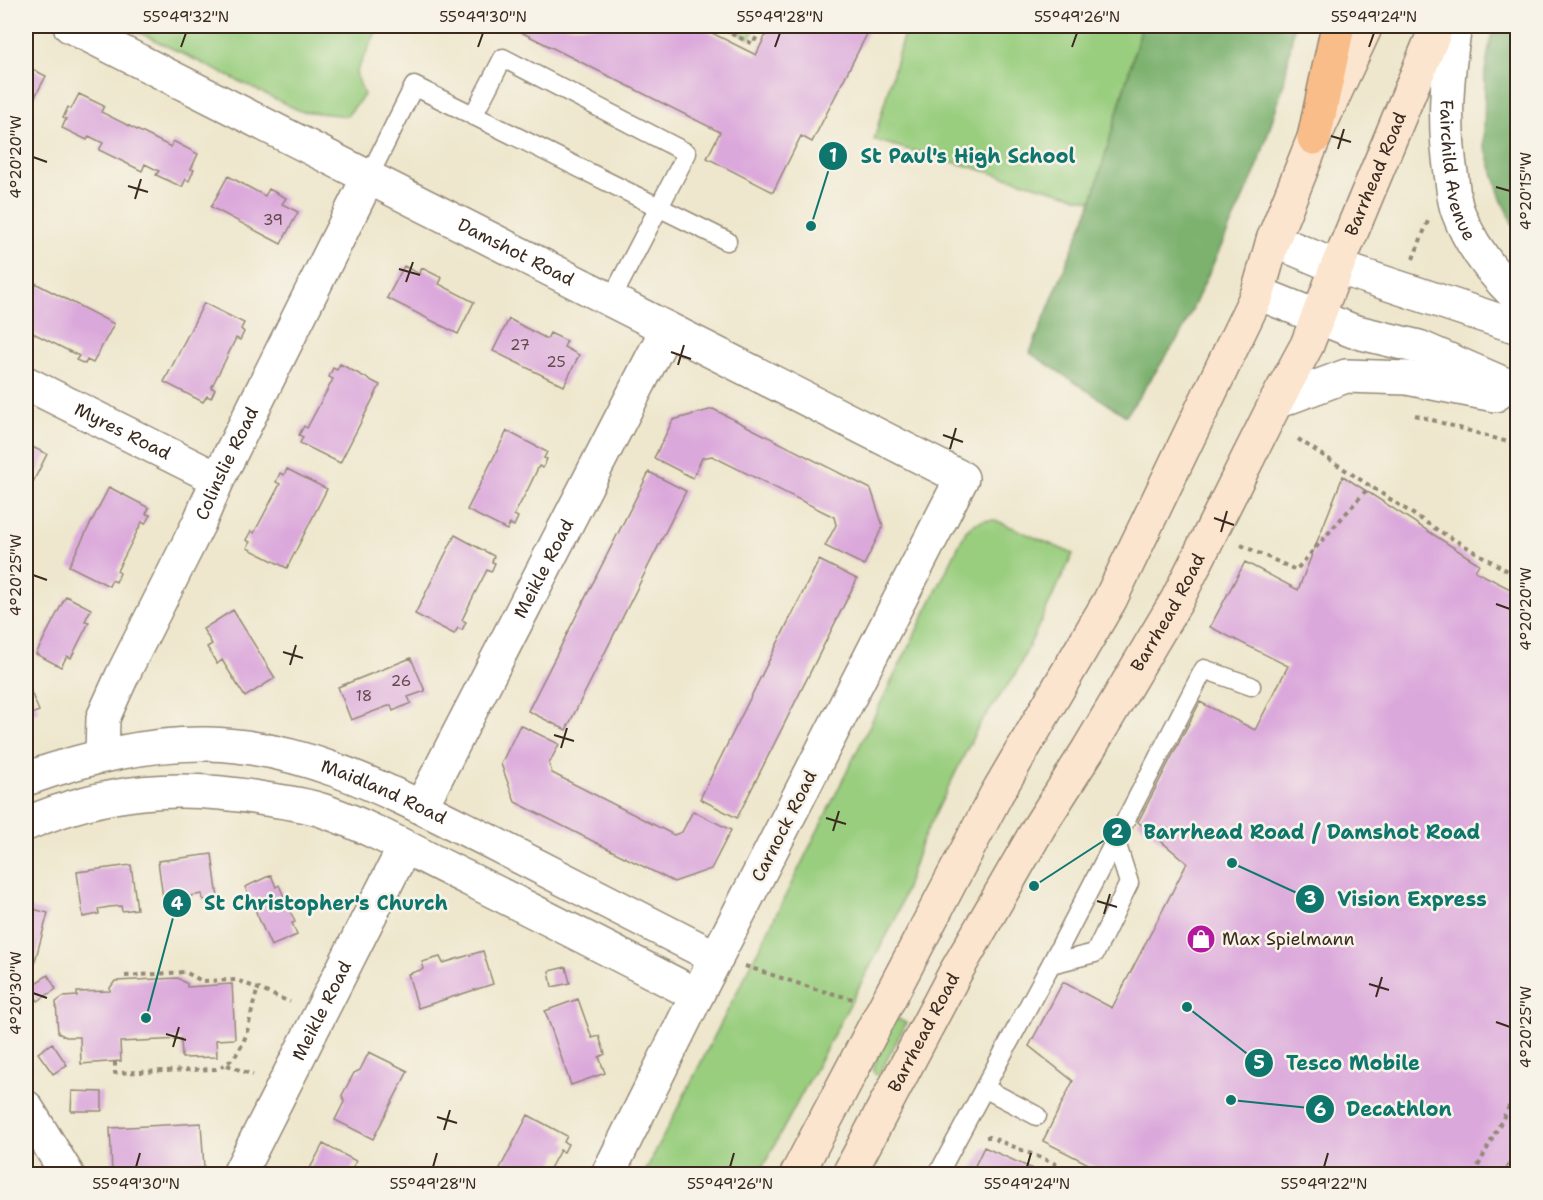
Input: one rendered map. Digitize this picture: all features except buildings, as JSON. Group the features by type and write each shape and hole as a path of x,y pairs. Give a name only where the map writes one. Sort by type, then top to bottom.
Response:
{"highway":[{"path":"1314,138 1338,26"}],"main road":[{"path":"805,1172 996,795 1110,600 1258,293 1273,240 1314,138 1366,26"},
{"name":"Barrhead Road","path":"849,1174 954,975 1022,856 1177,600 1307,345 1437,26"}],"street":[{"name":"Damshot Road","path":"70,26 962,478"},
{"name":"Fairchild Avenue","path":"1455,26 1447,75 1445,116 1448,155 1457,211 1497,278 1518,298"},
{"name":"Colinslie Road","path":"102,755 103,718 122,676 368,178"},
{"path":"1273,240 1337,267 1518,327"},
{"path":"1258,293 1360,333 1419,347 1518,390"},
{"name":"Meikle Road","path":"421,807 667,329"},
{"path":"1276,402 1346,376 1407,378 1518,399"},
{"name":"Myres Road","path":"26,383 218,479"},
{"name":"Carnock Road","path":"608,1174 697,995 726,960 962,478"},
{"name":"Maidland Road","path":"26,779 102,755 207,744 246,747 324,765 365,780 421,807 726,960"},
{"path":"237,794 246,747"},
{"path":"26,824 82,803 119,794 186,790 237,794 326,811 532,910 697,995"},
{"name":"Meikle Road","path":"239,1174 404,848"},
{"path":"532,910 552,873"},
{"path":"26,1107 67,1174"}],"lane":[{"path":"473,116 503,58 687,153 611,300"},
{"path":"368,178 414,86 727,241"},
{"path":"938,1174 1204,669 1251,687"},
{"path":"1051,963 1095,953 1129,883 1115,839"},
{"path":"984,1088 1037,1116"}],"path":[{"path":"715,26 753,44 762,26"},
{"path":"1409,413 1518,445"},
{"path":"1298,439 1436,529 1518,577"},
{"path":"1235,542 1296,570 1370,486"},
{"path":"726,960 815,989 859,1000"},
{"path":"125,976 185,972 202,981 237,980 291,1002"},
{"path":"115,1062 116,1073 216,1069 227,1065 242,1047 258,989"},
{"path":"227,1065 255,1076"},
{"path":"1476,1174 1517,1091"},
{"path":"962,1130 990,1137 1080,1174"}],"green space":[{"path":"126,26 379,26 356,73 364,95 347,116 300,111"},
{"path":"725,26 755,26 750,39"},
{"path":"906,26 1142,26 1092,201 874,140"},
{"path":"1142,26 1294,26 1284,83 1257,168 1181,334 1126,416 1030,353 1092,201"},
{"path":"1493,26 1517,26 1517,233 1501,199 1484,143 1485,72"},
{"path":"985,520 995,520 1073,554 1015,675 979,725 921,843 896,918 759,1174 644,1174 763,941 966,531 974,524"},
{"path":"896,1018 906,1023 880,1073 876,1075 873,1071 878,1050"}],"place":[{"name":"St Paul's High School","path":"811,226"},
{"name":"Vision Express","path":"1232,863"},
{"name":"Barrhead Road / Damshot Road","path":"1034,886"},
{"name":"Max Spielmann","path":"1201,939"},
{"name":"Tesco Mobile","path":"1187,1007"},
{"name":"St Christopher's Church","path":"146,1018"},
{"name":"Decathlon","path":"1231,1100"}]}
